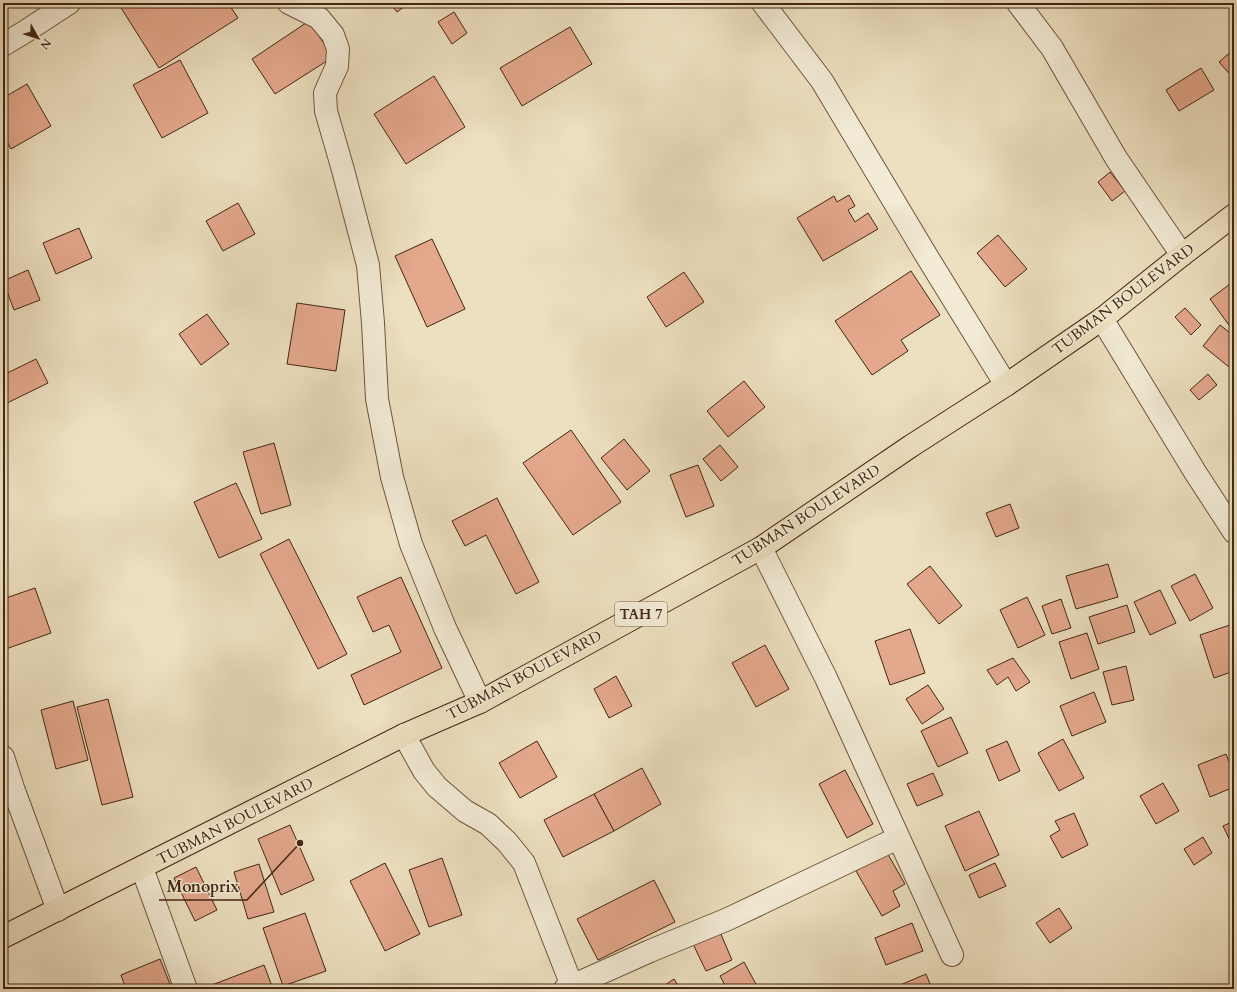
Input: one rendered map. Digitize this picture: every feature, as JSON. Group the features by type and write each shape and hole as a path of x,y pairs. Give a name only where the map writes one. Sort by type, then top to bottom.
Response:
{"highway":[{"name":"TUBMAN BOULEVARD","path":"3,937 404,735 480,702 761,548 911,446 1006,385 1102,319 1234,215"}],"street":[{"path":"3,45 69,3"},
{"path":"289,3 319,18 333,35 338,49 337,66 325,93 326,112 368,265 373,323 376,399 392,477 411,544 445,628 480,702"},
{"path":"763,3 822,81 1006,385"},
{"path":"1018,3 1052,48 1116,158 1182,255"},
{"path":"1102,319 1195,472 1234,532"},
{"path":"761,548 826,678 952,955"},
{"path":"404,735 424,771 437,786 465,811 488,824 507,842 524,863 568,987 728,919 898,838"},
{"path":"3,757 58,910"},
{"path":"142,868 186,989"}],"building":[{"path":"118,3 228,3 238,18 159,68"},
{"path":"390,3 409,3 397,12"},
{"path":"454,12 467,33 452,44 438,22"},
{"path":"309,21 333,57 275,94 252,59"},
{"path":"570,27 592,64 522,106 500,68"},
{"path":"1234,49 1234,79 1219,62"},
{"path":"180,60 208,113 162,138 133,85"},
{"path":"1201,68 1214,90 1179,111 1166,90"},
{"path":"434,76 465,127 406,164 374,114"},
{"path":"27,84 51,126 11,149 3,134 3,98"},
{"path":"1110,172 1125,191 1112,201 1098,182"},
{"path":"849,195 855,206 848,210 855,222 868,213 878,229 823,261 797,218 834,196 837,202"},
{"path":"238,203 255,234 223,251 206,221"},
{"path":"79,228 92,258 56,274 43,243"},
{"path":"998,235 1027,269 1005,287 977,253"},
{"path":"432,239 465,309 427,327 395,256"},
{"path":"28,270 40,300 14,310 3,281"},
{"path":"911,271 940,315 901,340 908,351 872,375 835,321"},
{"path":"684,272 704,302 666,327 647,297"},
{"path":"1234,281 1234,332 1210,299"},
{"path":"297,303 345,310 336,371 287,364"},
{"path":"1185,308 1201,325 1191,335 1175,317"},
{"path":"207,314 229,344 201,365 179,334"},
{"path":"1220,325 1234,336 1234,371 1203,346"},
{"path":"36,359 48,383 3,405 3,375"},
{"path":"1208,374 1217,385 1199,400 1190,390"},
{"path":"744,381 765,407 728,437 707,411"},
{"path":"571,430 621,502 573,535 523,463"},
{"path":"1234,436 1234,444 1230,440"},
{"path":"624,439 650,471 627,490 601,458"},
{"path":"274,443 291,505 261,514 243,452"},
{"path":"720,445 738,467 721,481 703,459"},
{"path":"698,465 714,506 686,517 670,475"},
{"path":"236,483 262,539 219,558 194,502"},
{"path":"497,498 539,582 516,594 486,535 465,546 452,521"},
{"path":"1010,504 1019,528 996,537 986,513"},
{"path":"289,539 347,654 318,669 260,554"},
{"path":"1108,564 1118,597 1076,609 1066,576"},
{"path":"930,566 962,606 939,624 907,584"},
{"path":"1195,574 1213,608 1190,621 1171,586"},
{"path":"401,577 442,668 364,705 351,675 401,652 389,625 373,632 357,597"},
{"path":"35,588 51,633 3,650 3,599"},
{"path":"1160,590 1176,623 1150,635 1134,602"},
{"path":"1027,597 1045,635 1018,648 1000,610"},
{"path":"1061,599 1071,628 1052,634 1042,606"},
{"path":"1127,605 1135,632 1098,644 1089,617"},
{"path":"1233,624 1234,671 1214,678 1200,635"},
{"path":"910,629 925,673 890,685 875,641"},
{"path":"1087,633 1099,669 1071,679 1059,642"},
{"path":"765,645 789,689 756,707 732,663"},
{"path":"1013,658 1030,682 1016,691 1008,677 997,685 987,670"},
{"path":"1126,666 1134,700 1112,705 1103,672"},
{"path":"616,676 632,706 609,718 594,689"},
{"path":"928,685 944,709 922,724 906,699"},
{"path":"1094,692 1106,722 1072,736 1060,706"},
{"path":"108,699 133,797 102,805 77,707"},
{"path":"73,701 88,760 56,769 41,710"},
{"path":"951,717 968,753 938,767 921,731"},
{"path":"1063,739 1084,778 1059,791 1038,753"},
{"path":"537,741 557,777 520,798 499,763"},
{"path":"1007,741 1020,771 999,781 986,750"},
{"path":"1226,754 1234,774 1234,787 1210,797 1198,765"},
{"path":"642,768 661,804 614,831 594,794"},
{"path":"845,770 873,824 847,838 819,784"},
{"path":"933,773 943,795 917,806 907,784"},
{"path":"1163,783 1179,811 1156,824 1140,796"},
{"path":"594,794 614,831 563,857 544,820"},
{"path":"979,811 999,855 965,871 945,826"},
{"path":"1074,813 1088,845 1062,858 1050,836 1060,830 1055,821"},
{"path":"1234,821 1234,849 1223,826"},
{"path":"290,825 314,880 281,895 258,839"},
{"path":"1203,837 1212,853 1194,865 1184,849"},
{"path":"886,851 905,884 893,891 900,906 882,916 856,871"},
{"path":"442,858 462,915 429,927 409,870"},
{"path":"385,863 420,934 385,951 350,881"},
{"path":"995,863 1006,886 979,898 969,875"},
{"path":"259,864 274,912 248,919 234,872"},
{"path":"196,867 217,910 195,921 174,878"},
{"path":"654,880 675,922 598,960 577,919"},
{"path":"1059,908 1072,928 1050,943 1036,923"},
{"path":"305,913 326,971 283,986 263,928"},
{"path":"912,923 923,951 886,965 875,938"},
{"path":"720,932 732,960 706,971 693,944"},
{"path":"160,959 172,989 126,989 121,975"},
{"path":"744,962 757,986 751,989 727,989 720,976"},
{"path":"264,965 273,989 214,989 212,985"},
{"path":"926,974 932,989 891,989"},
{"path":"674,979 680,989 659,989"}],"place":[{"name":"Monoprix","path":"300,843"}]}
